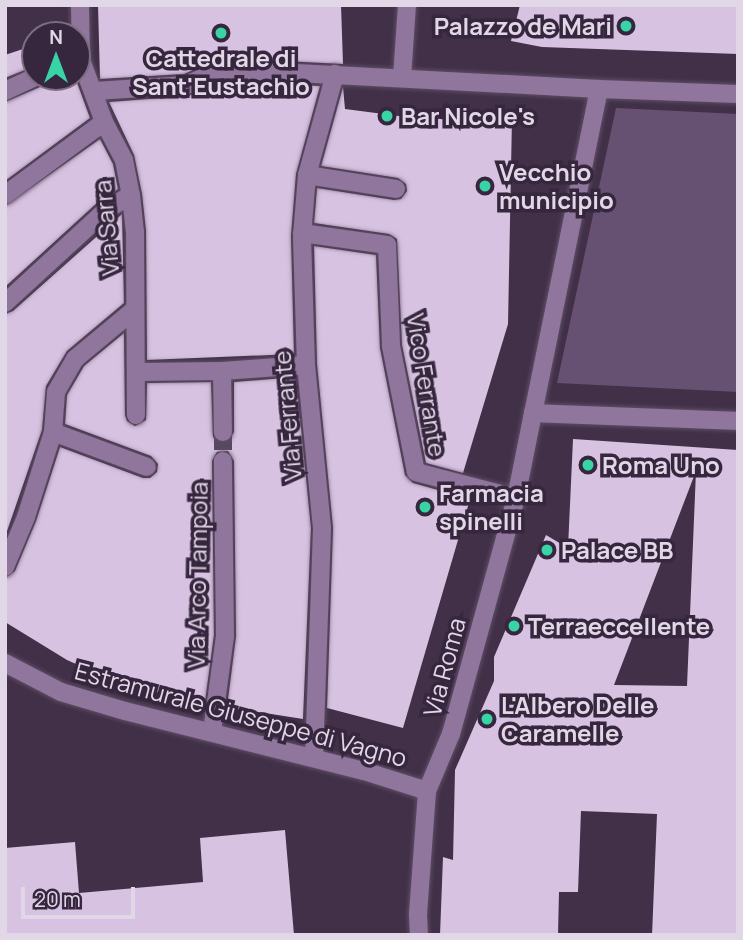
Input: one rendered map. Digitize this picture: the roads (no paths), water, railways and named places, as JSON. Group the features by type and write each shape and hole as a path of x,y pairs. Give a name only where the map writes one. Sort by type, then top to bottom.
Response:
{"street":[{"path":"402,78 407,5"},
{"path":"95,92 187,85 220,69 738,94"},
{"name":"Via Ferrante","path":"314,758 323,528 306,365 302,233 307,175 335,74"},
{"path":"5,91 21,84"},
{"name":"Via Sarra","path":"91,84 104,122 124,160 131,195 135,231 136,415"},
{"name":"Via Roma","path":"419,935 418,914 427,791 451,734 516,498 599,89"},
{"path":"5,195 104,122"},
{"path":"307,175 396,189"},
{"path":"5,303 106,210 131,195"},
{"name":"Vico Ferrante","path":"302,233 387,245 391,346 416,472 516,498"},
{"path":"5,567 26,517 53,432 56,391 75,359 135,309"},
{"path":"136,372 222,371 306,365"},
{"path":"222,371 223,432"},
{"path":"533,413 738,421"},
{"path":"53,432 147,467"},
{"name":"Via Arco Tampoia","path":"212,732 225,636 223,461"},
{"name":"Estramurale Giuseppe di Vagno","path":"5,663 61,692 314,758 427,791"}],"tunnel":[{"path":"223,432 223,461"}],"place":[{"name":"Palazzo de Mari","path":"626,26"},
{"name":"Cattedrale di Sant'Eustachio","path":"221,33"},
{"name":"Bar Nicole's","path":"387,116"},
{"name":"Vecchio municipio","path":"485,186"},
{"name":"Roma Uno","path":"588,465"},
{"name":"Farmacia spinelli","path":"425,507"},
{"name":"Palace BB","path":"547,550"},
{"name":"Terraeccellente","path":"514,626"},
{"name":"L'Albero Delle Caramelle","path":"487,719"}]}
